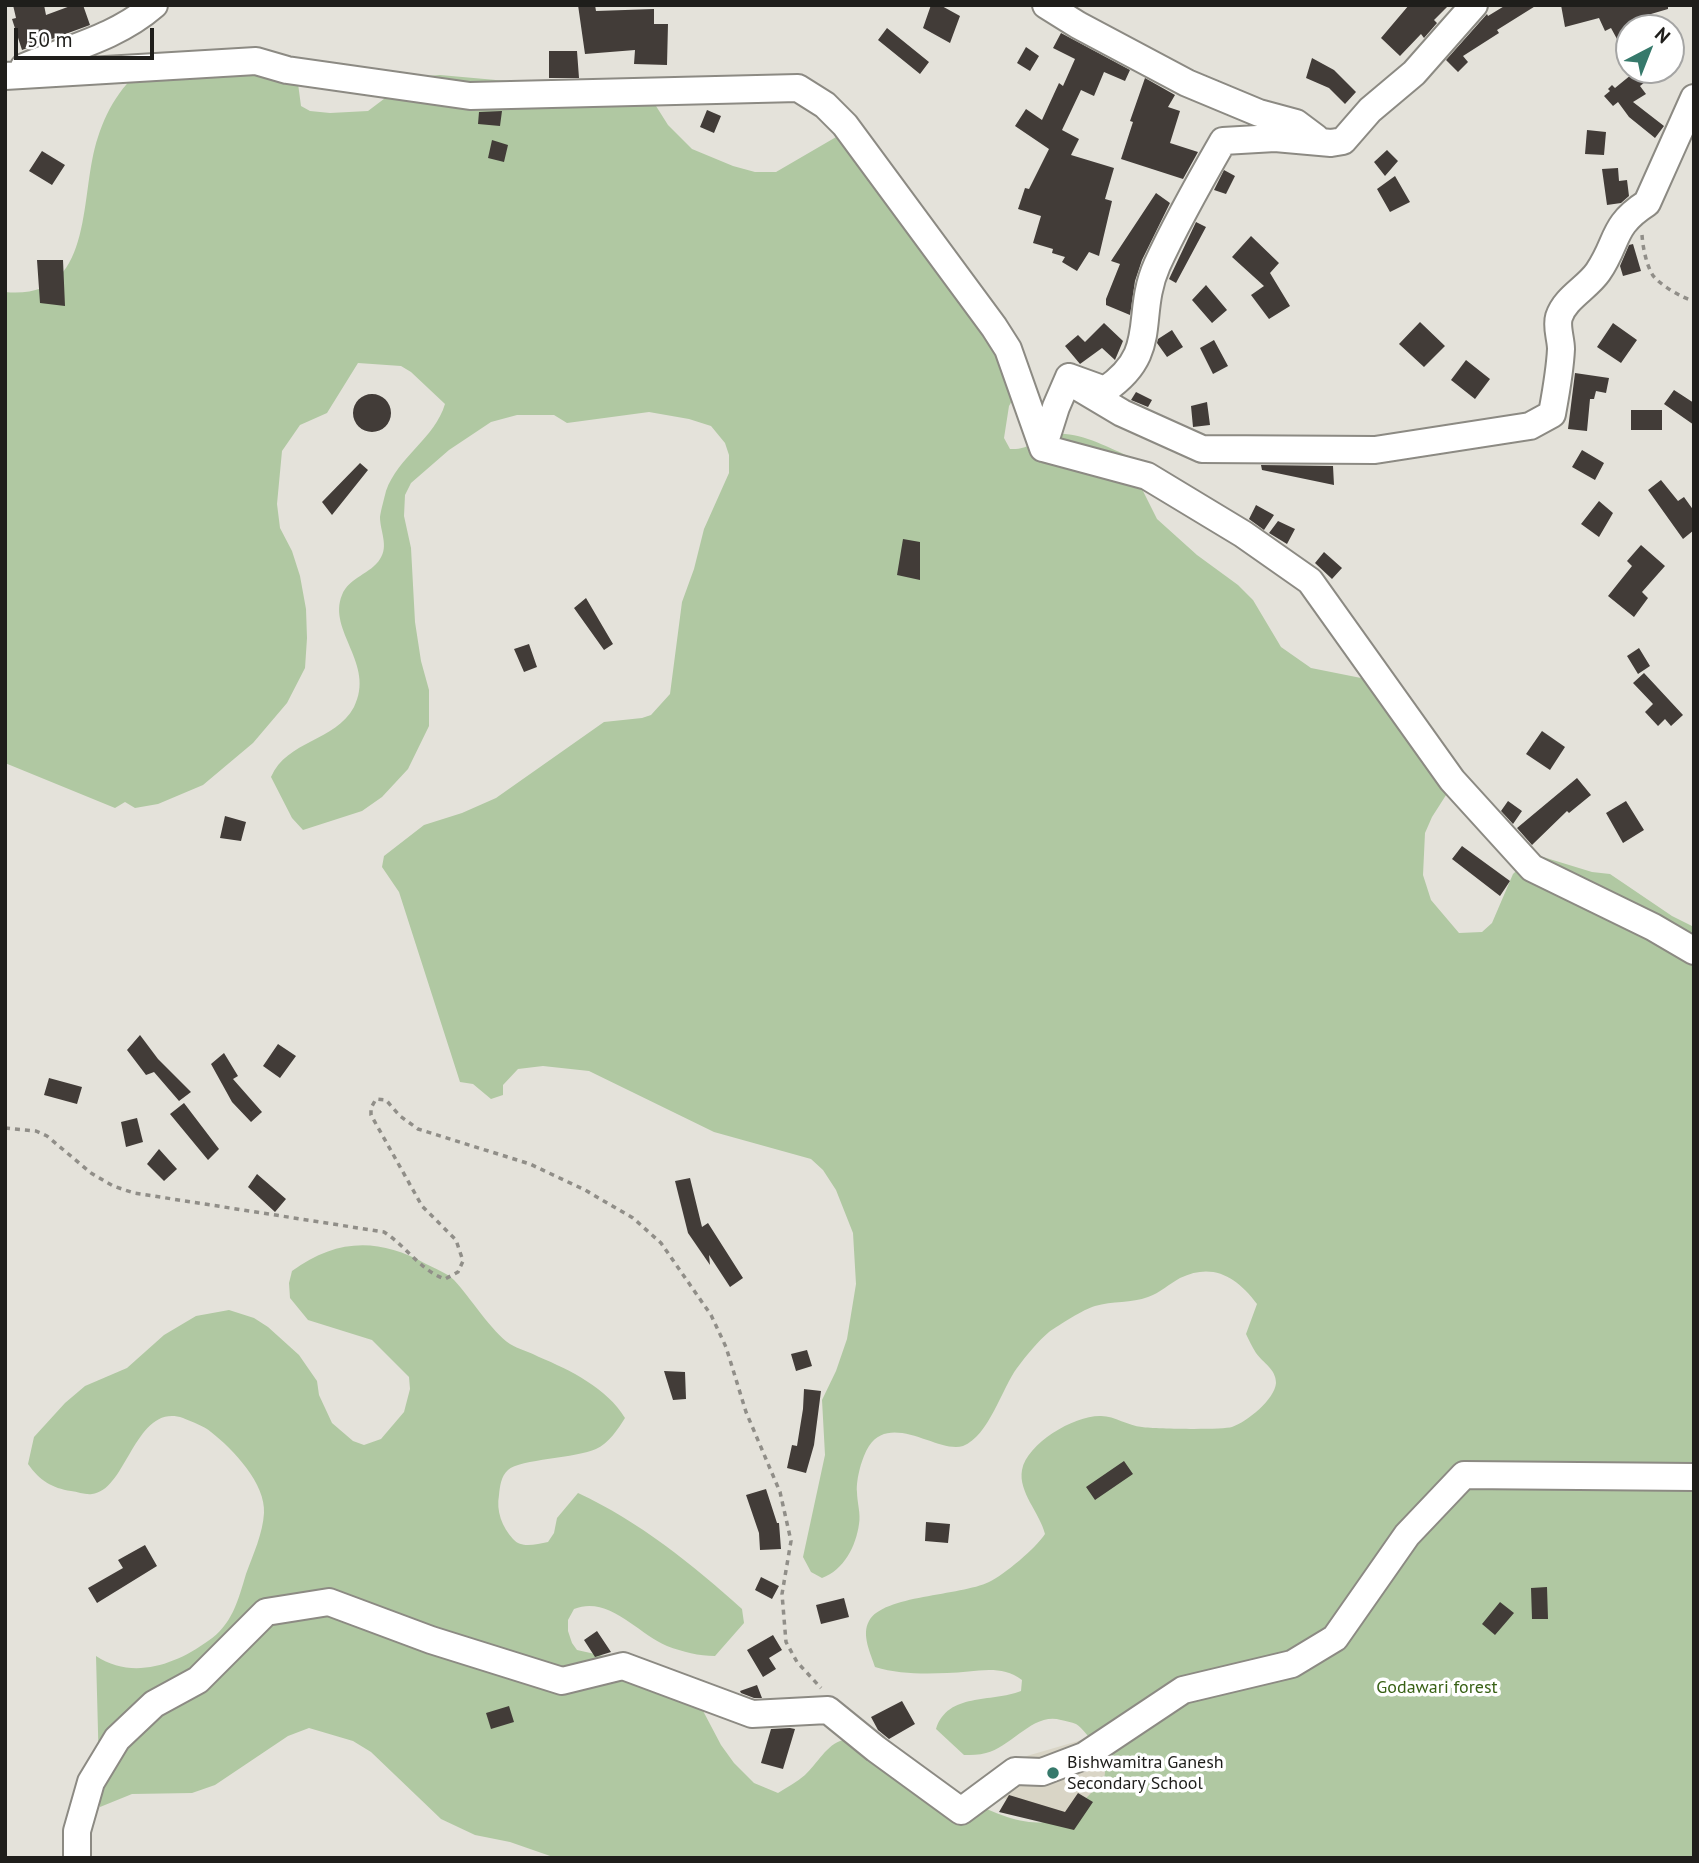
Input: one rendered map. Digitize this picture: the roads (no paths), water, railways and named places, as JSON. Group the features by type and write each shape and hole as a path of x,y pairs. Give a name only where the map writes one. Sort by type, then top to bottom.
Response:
{"street":[{"path":"5,76 45,58 79,48 135,21 154,5"},
{"path":"1046,5 1089,32 1187,83 1259,113 1296,123 1323,143"},
{"path":"1069,377 1105,390 1122,378 1135,362 1144,334 1148,299 1157,266 1223,141 1275,138 1323,143 1343,141 1370,110 1414,73 1474,5"},
{"path":"5,76 256,61 287,70 470,96 798,88 825,105 845,125 1001,338 1008,349 1043,448"},
{"path":"1069,377 1080,388 1122,413 1202,449 1375,450 1531,426 1552,414 1561,345 1558,320 1563,308 1597,273 1618,229 1632,212 1647,203 1694,98"},
{"path":"1043,448 1069,377"},
{"path":"1043,448 1147,476 1243,534 1310,581 1452,780 1532,868 1653,927 1694,951"},
{"path":"77,1858 77,1831 91,1782 117,1739 154,1704 198,1680 266,1612 329,1602 431,1640 562,1681 623,1666 752,1714 828,1710 961,1811 1016,1771 1042,1772 1084,1755 1183,1690 1292,1664 1335,1638 1407,1535 1464,1475 1694,1477"}],"place":[{"name":"Bishwamitra Ganesh Secondary School","path":"1053,1773"}],"park label":[{"name":"Godawari forest","path":"1437,1688"}]}
